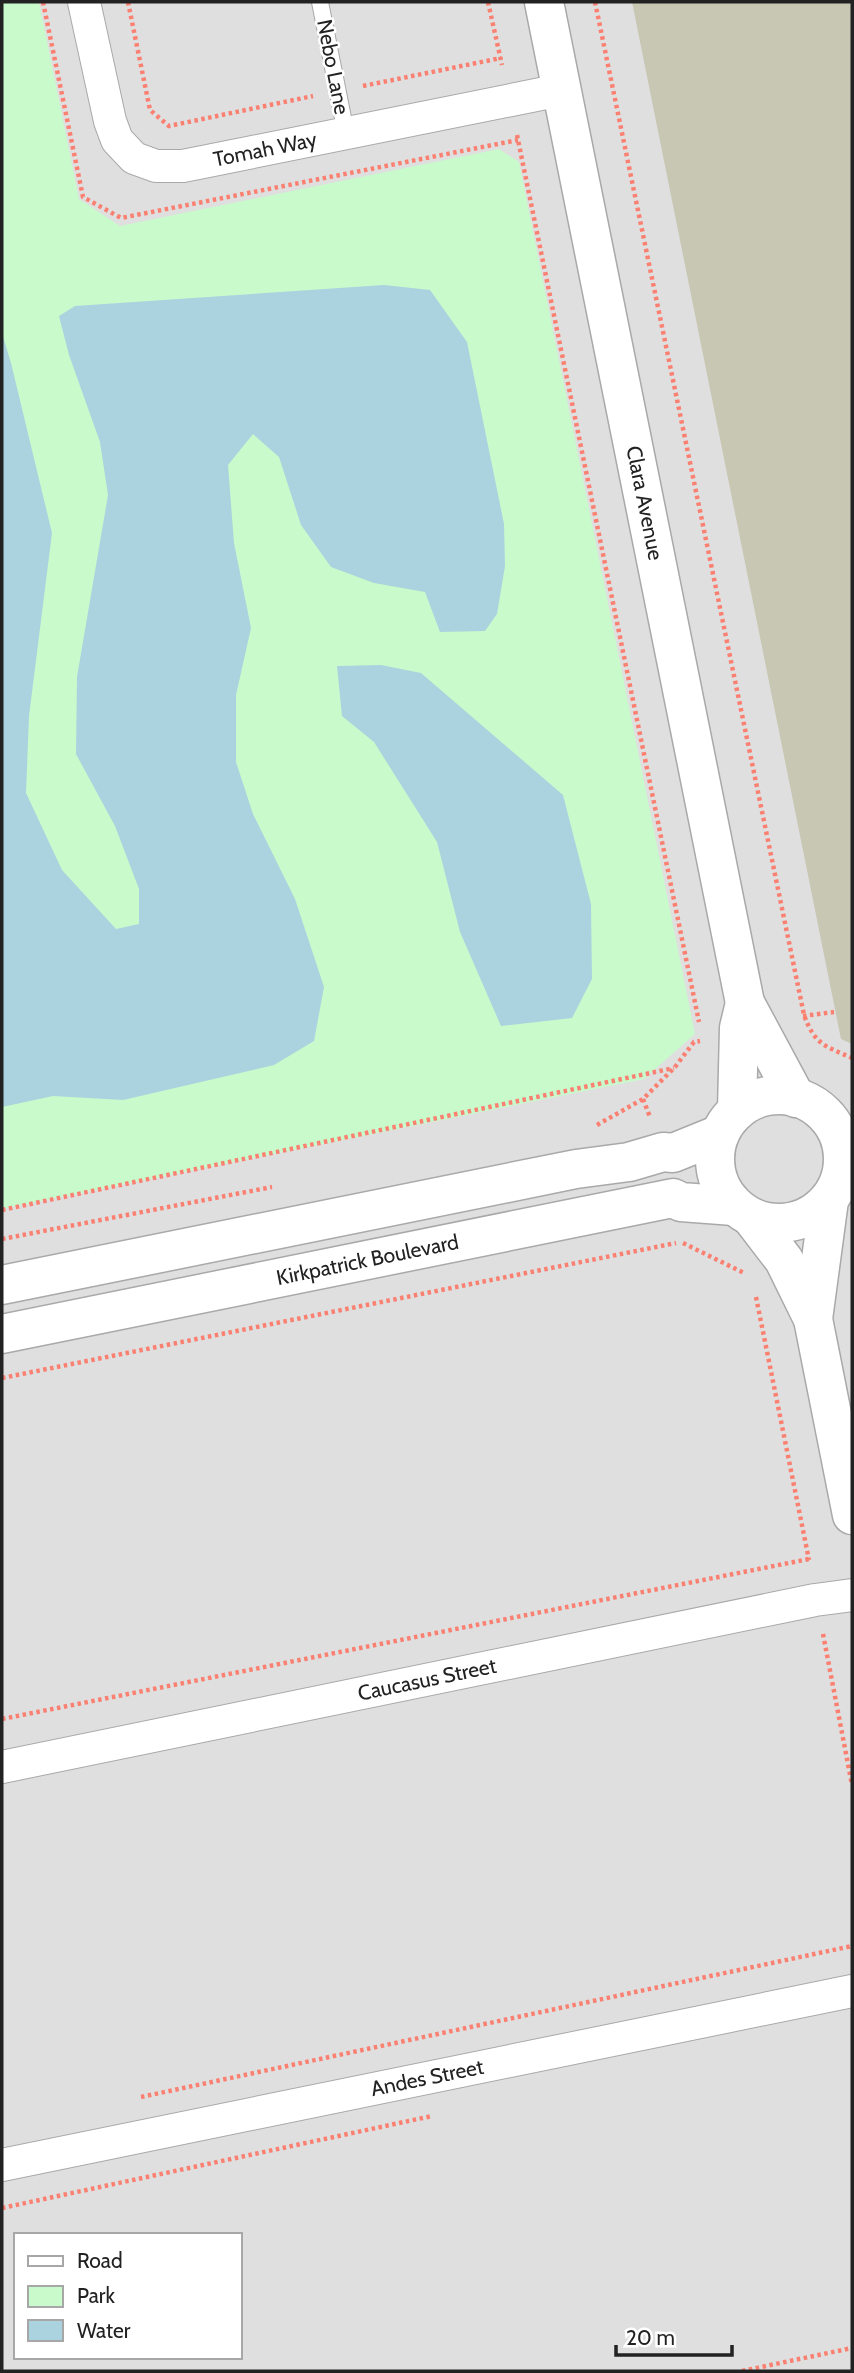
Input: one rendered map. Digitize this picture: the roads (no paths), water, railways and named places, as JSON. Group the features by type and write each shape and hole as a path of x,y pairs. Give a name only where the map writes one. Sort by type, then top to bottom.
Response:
{"street":[{"name":"Tomah Way","path":"84,2 110,121 117,140 134,158 156,166 183,166 561,90"},
{"name":"Clara Avenue","path":"544,2 745,1003 796,1098"},
{"name":"Clara Avenue","path":"729,1123 739,1028 745,1003"},
{"path":"2,1285 576,1169 629,1162 663,1152 673,1153 729,1123 755,1100 775,1095 796,1098 816,1106 841,1122 843,1160 840,1185 813,1318"},
{"path":"729,1123 716,1147 715,1168 721,1188 784,1260 813,1318 852,1515"},
{"path":"743,1211 772,1223 794,1222 813,1213 840,1185"},
{"name":"Kirkpatrick Boulevard","path":"2,1334 673,1198 681,1202 743,1211"},
{"name":"Caucasus Street","path":"2,1768 815,1600 852,1595"},
{"name":"Andes Street","path":"2,2165 852,1991"}],"lane":[{"name":"Nebo Lane","path":"320,2 346,133"}],"water":[{"path":"384,285 430,290 467,342 504,524 505,566 497,614 485,631 440,632 425,592 374,583 331,567 301,525 279,457 253,434 228,465 234,543 251,628 236,695 236,762 253,814 295,899 324,987 314,1041 274,1065 123,1100 53,1096 2,1107 2,333 52,533 29,716 26,793 62,870 116,929 139,924 139,889 115,826 76,754 77,677 108,495 100,442 69,355 59,316 75,306"},
{"path":"381,665 421,673 563,795 591,904 592,979 572,1018 501,1026 460,932 437,842 374,742 342,716 337,666"}]}
